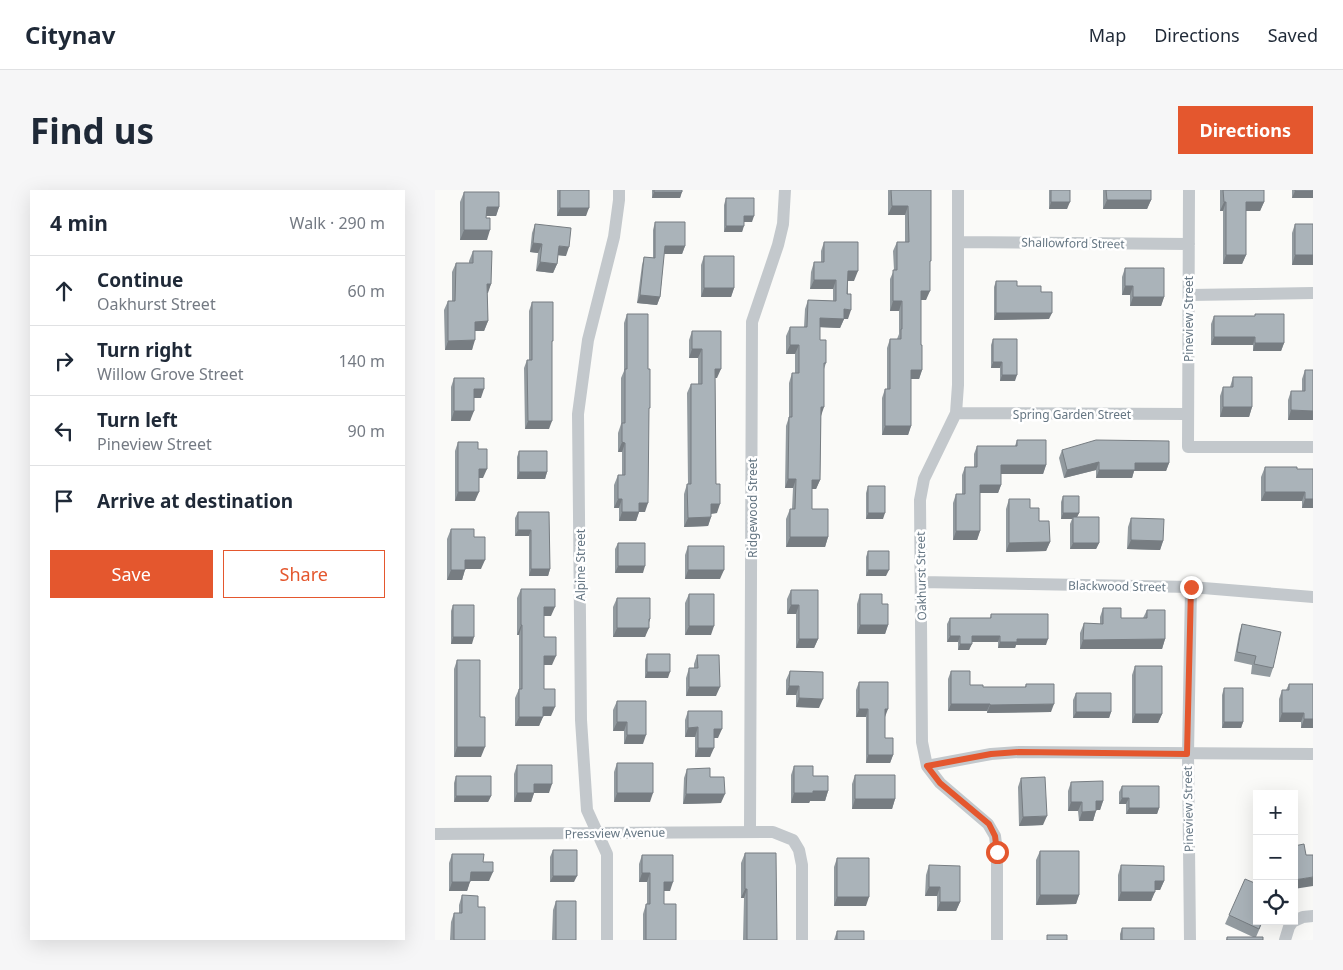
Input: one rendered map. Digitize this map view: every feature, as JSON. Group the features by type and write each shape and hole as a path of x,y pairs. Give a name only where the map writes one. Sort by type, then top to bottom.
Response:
{"street":[{"name":"Alpine Street","path":"607,940 607,854 587,810 581,720 578,414 587,340 614,237 619,190"},
{"name":"Ridgewood Street","path":"750,831 753,322 778,245 783,224 785,190"},
{"name":"Oakhurst Street","path":"958,190 957,413 925,479 919,500 922,742 927,766 940,783 989,824 995,836 997,852 997,940"},
{"name":"Pineview Street","path":"1189,190 1188,447 1313,447"},
{"name":"Shallowford Street","path":"958,242 1189,244"},
{"path":"1189,295 1313,293"},
{"name":"Spring Garden Street","path":"957,413 1188,414"},
{"name":"Blackwood Street","path":"921,582 1191,587 1313,597"},
{"name":"Pineview Street","path":"1190,940 1187,754 1191,587"},
{"path":"927,766 991,754 1019,752 1313,754"},
{"name":"Pressview Avenue","path":"435,834 773,832 793,840 799,850 802,865 802,940"},
{"path":"1298,919 1313,916"},
{"path":"1285,940 1291,925"}],"building":[{"path":"560,190 589,190 589,208 560,208"},
{"path":"654,190 682,190 682,192 654,192"},
{"path":"891,190 931,190 930,291 921,291 922,370 911,370 911,426 885,426 885,389 890,389 890,339 901,339 902,329 902,301 893,301 893,270 897,270 897,242 909,242 908,206 892,206"},
{"path":"1051,190 1070,190 1070,202 1051,202"},
{"path":"1106,190 1151,190 1151,200 1107,200"},
{"path":"1223,190 1264,190 1264,202 1246,202 1246,255 1226,255 1226,202 1224,202"},
{"path":"1313,190 1313,191 1295,191"},
{"path":"464,192 499,192 499,207 487,207 486,218 490,218 490,230 464,230"},
{"path":"726,198 754,198 754,216 744,216 744,226 726,226"},
{"path":"655,222 685,222 685,246 665,246 660,297 640,295 644,257 655,258"},
{"path":"535,224 571,228 569,247 559,246 557,264 540,262 542,244 533,243"},
{"path":"1295,224 1313,224 1313,255 1295,255"},
{"path":"824,242 858,242 858,271 848,271 847,294 851,294 851,310 844,309 844,319 820,318 820,340 826,340 826,363 824,363 824,407 821,407 820,480 812,480 812,509 828,509 828,537 790,537 790,509 795,509 796,479 788,479 789,417 792,417 792,373 799,373 799,345 790,345 790,327 807,327 808,300 836,301 836,280 814,280 814,262 824,262"},
{"path":"473,251 492,251 491,284 487,284 488,321 475,322 475,340 448,341 448,301 455,301 456,263 473,263"},
{"path":"704,256 734,256 734,288 704,288"},
{"path":"1125,268 1164,268 1164,297 1133,297 1133,286 1125,286"},
{"path":"996,281 1017,281 1017,286 1041,286 1041,292 1052,292 1052,313 996,313"},
{"path":"532,302 553,302 552,421 528,421 527,360 532,360"},
{"path":"627,314 648,314 650,408 648,503 639,503 639,512 622,512 622,499 618,499 618,475 625,475 625,443 622,442 622,423 625,423"},
{"path":"1255,314 1284,314 1284,343 1255,343 1255,337 1214,337 1214,316 1255,316"},
{"path":"692,331 721,331 721,369 715,369 716,484 720,484 720,504 711,504 711,517 688,518 687,484 691,484 691,384 702,384 702,349 692,349"},
{"path":"993,339 1017,339 1017,375 1002,375 1002,362 993,362"},
{"path":"1305,370 1313,370 1313,411 1291,410 1291,391 1305,391"},
{"path":"1233,377 1252,377 1252,407 1223,407 1223,387 1233,387"},
{"path":"454,378 484,378 484,389 474,389 474,411 454,411"},
{"path":"1017,440 1046,440 1046,465 1001,465 1001,485 980,485 980,531 956,531 956,494 965,494 965,467 977,467 977,446 1017,446"},
{"path":"1096,440 1169,441 1169,463 1135,463 1135,470 1099,470 1099,462 1067,470 1062,450"},
{"path":"458,442 478,442 478,449 487,449 487,469 479,469 479,492 458,492"},
{"path":"519,451 547,451 547,472 519,472"},
{"path":"1265,467 1313,469 1313,499 1305,499 1305,492 1265,492"},
{"path":"868,486 885,486 885,513 868,513"},
{"path":"1063,496 1079,496 1079,513 1063,513"},
{"path":"1009,499 1030,499 1030,508 1039,508 1039,521 1049,521 1050,542 1009,543"},
{"path":"518,512 549,512 550,569 531,569 531,530 518,530"},
{"path":"1073,517 1099,517 1099,543 1073,543"},
{"path":"1131,518 1164,519 1163,541 1131,540"},
{"path":"451,529 474,529 474,537 485,537 485,560 465,560 465,570 451,570"},
{"path":"618,543 645,543 645,566 618,566"},
{"path":"688,546 724,546 724,570 688,570"},
{"path":"868,551 889,551 889,570 868,570"},
{"path":"521,589 555,589 555,607 544,607 544,637 556,637 556,656 544,656 544,689 555,689 555,707 543,707 543,717 519,717 519,689 522,689"},
{"path":"791,590 818,590 818,639 799,639 799,605 791,605"},
{"path":"689,594 714,594 714,626 689,626"},
{"path":"860,594 882,594 882,604 888,604 888,625 860,625"},
{"path":"617,598 650,598 649,628 617,628"},
{"path":"453,605 474,605 474,637 453,637"},
{"path":"1103,608 1121,608 1121,618 1147,618 1147,610 1165,610 1165,639 1083,640 1084,623 1103,624"},
{"path":"991,614 1048,614 1048,639 1017,639 1017,642 1000,642 1000,636 972,636 972,644 960,644 960,636 950,636 950,618 991,618"},
{"path":"1242,624 1281,632 1273,668 1254,664 1256,656 1237,652"},
{"path":"647,654 670,654 670,672 647,672"},
{"path":"697,655 719,655 720,687 689,687 689,668 698,668"},
{"path":"457,660 480,660 480,717 485,717 485,747 457,747"},
{"path":"1135,666 1162,666 1162,714 1135,714"},
{"path":"790,671 823,672 823,699 799,698 799,686 789,686"},
{"path":"951,671 970,671 970,685 983,685 983,687 1026,687 1026,684 1054,684 1054,704 951,704"},
{"path":"859,682 888,682 888,709 885,709 885,738 893,738 893,755 868,755 868,709 859,709"},
{"path":"1289,684 1313,684 1313,719 1304,719 1304,713 1282,713 1282,690 1289,690"},
{"path":"1224,688 1243,688 1243,722 1224,722"},
{"path":"1076,693 1111,693 1111,712 1076,712"},
{"path":"617,701 646,701 646,735 627,735 627,722 617,722"},
{"path":"688,711 722,711 722,729 714,729 714,748 698,748 698,727 688,728"},
{"path":"617,763 653,763 653,793 617,793"},
{"path":"517,765 552,765 552,784 534,784 534,793 517,793"},
{"path":"794,766 813,766 813,776 828,776 828,791 794,793"},
{"path":"710,768 710,777 724,777 725,794 686,794 687,769"},
{"path":"855,775 895,775 895,799 855,799"},
{"path":"456,776 491,776 491,796 456,796"},
{"path":"1045,777 1047,816 1023,817 1021,778"},
{"path":"1103,781 1103,801 1096,801 1096,811 1082,812 1082,802 1071,802 1071,782"},
{"path":"1122,786 1159,786 1159,808 1129,808 1129,798 1122,798"},
{"path":"1304,844 1306,855 1313,855 1313,877 1298,879 1298,845"},
{"path":"553,850 577,850 577,876 553,876"},
{"path":"1040,851 1079,851 1079,895 1040,895"},
{"path":"745,853 776,853 777,940 747,940"},
{"path":"452,854 484,854 483,862 493,862 493,872 471,872 470,882 452,882"},
{"path":"642,855 673,855 673,882 664,882 664,904 676,904 676,940 646,940 646,904 650,904 650,873 642,873"},
{"path":"837,858 869,858 869,897 837,897"},
{"path":"929,865 960,866 960,902 940,902 940,887 929,887"},
{"path":"1121,865 1164,866 1164,881 1155,881 1155,892 1121,892"},
{"path":"1245,879 1253,882 1253,925 1260,925 1259,929 1229,915"},
{"path":"462,895 478,896 478,907 485,907 485,940 454,940 454,913 462,913"},
{"path":"556,901 576,901 576,940 556,940"},
{"path":"1122,928 1154,928 1154,940 1122,940"},
{"path":"837,931 864,931 864,940 837,940"},
{"path":"1047,935 1067,935 1067,940 1047,940"},
{"path":"1227,937 1263,937 1263,940 1227,940"}],"route":[{"path":"997,852 995,836 989,824 940,783 927,766 991,754 1019,752 1187,754 1191,587"}]}
